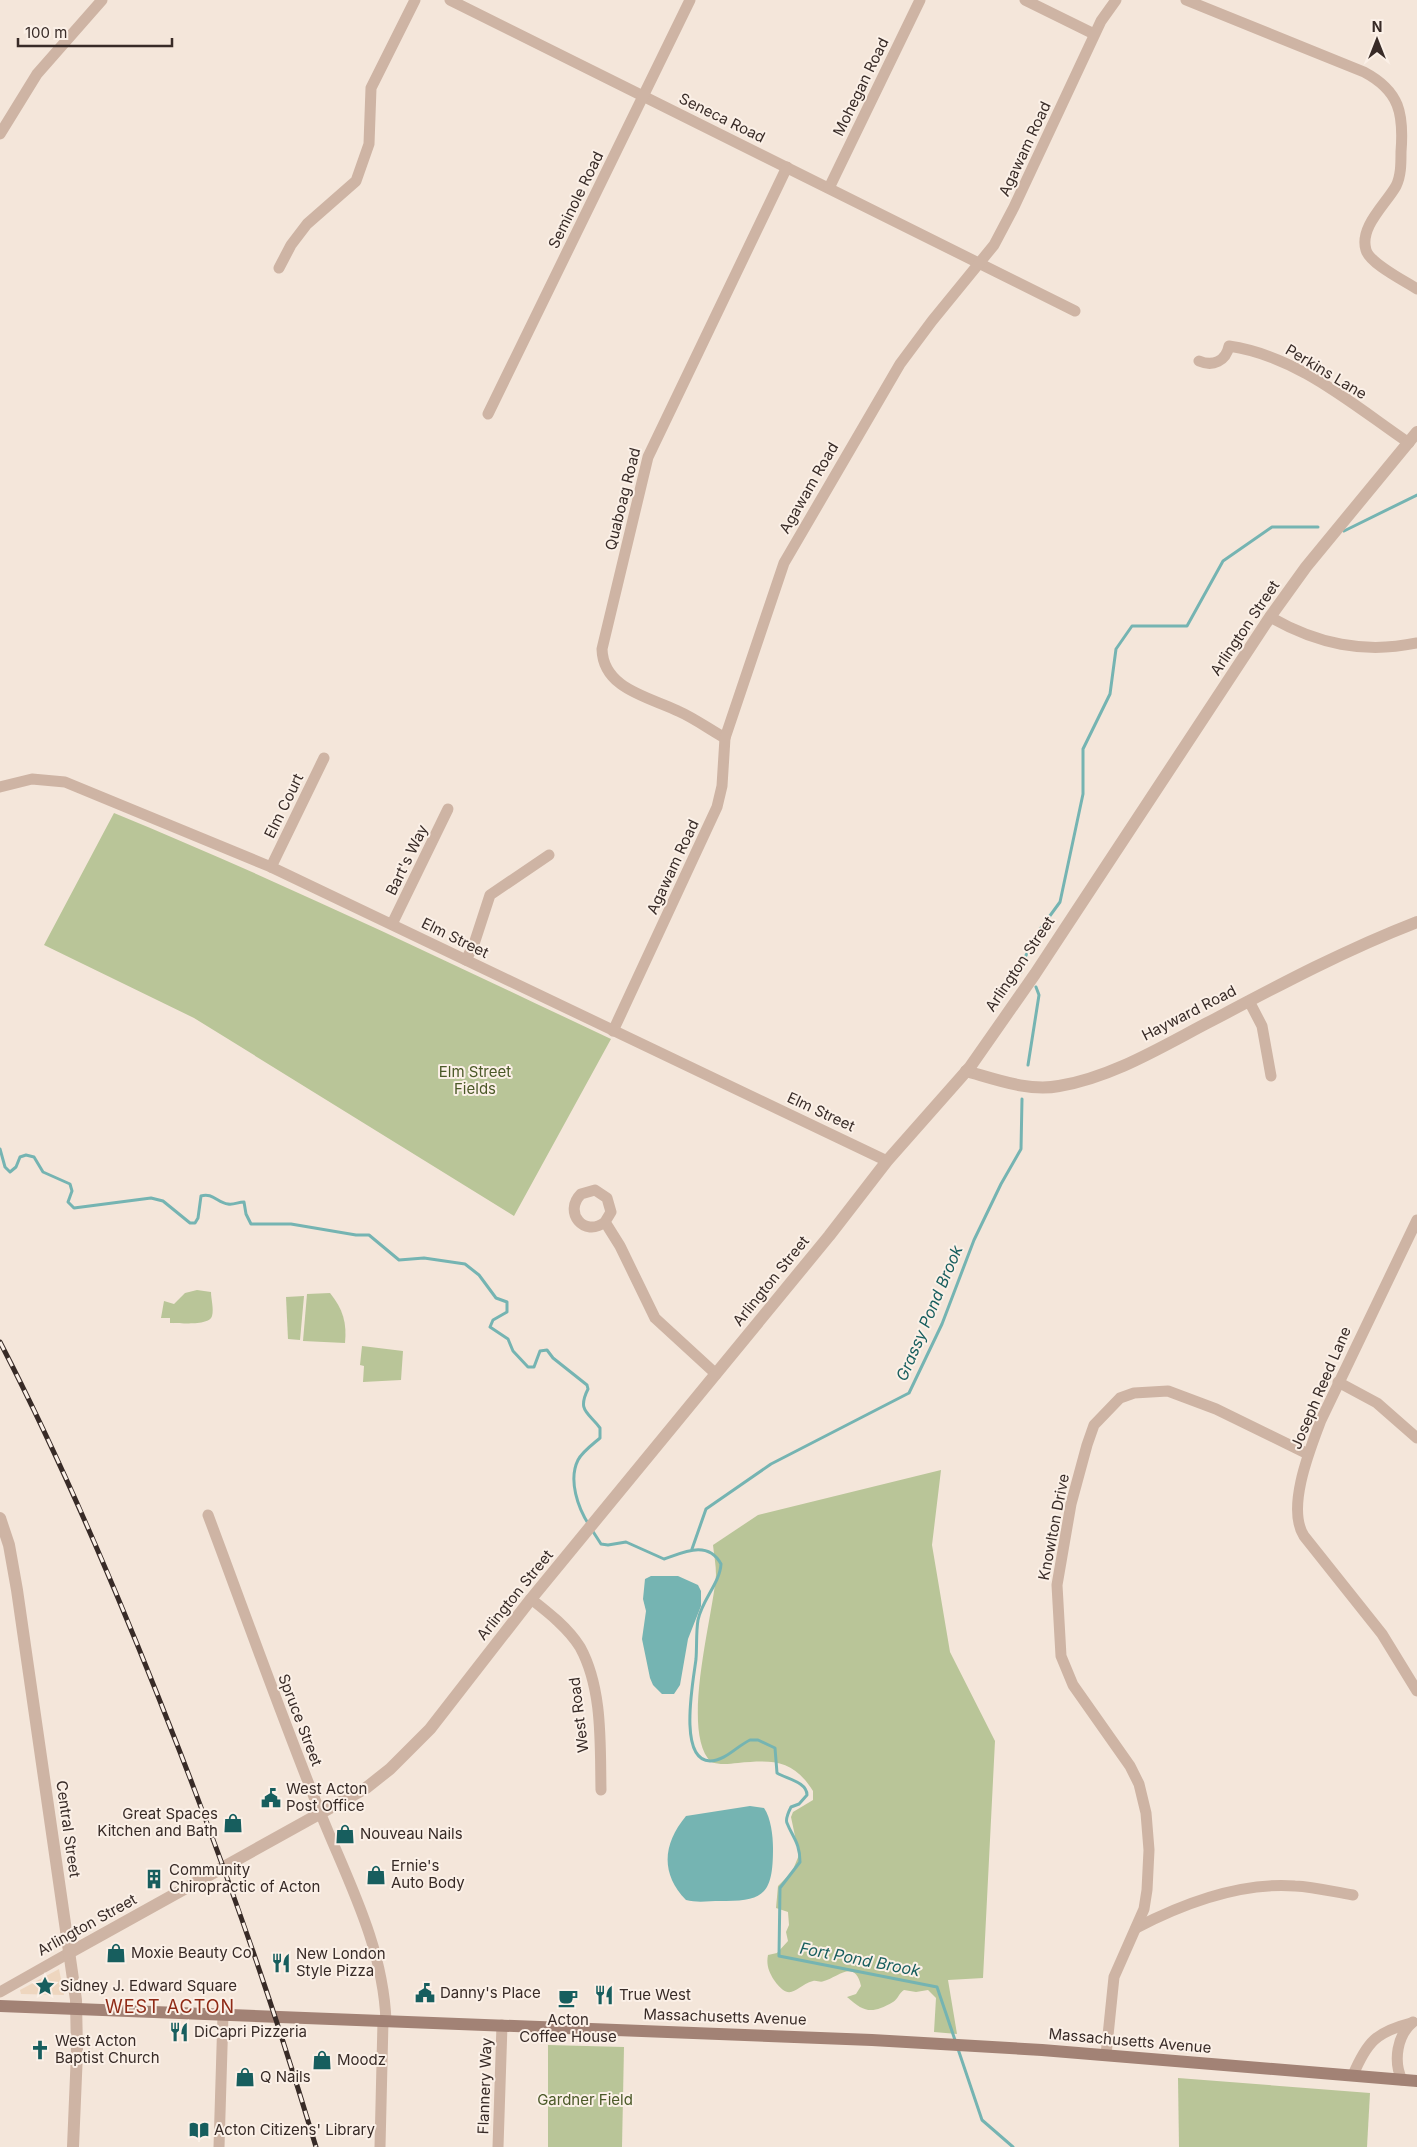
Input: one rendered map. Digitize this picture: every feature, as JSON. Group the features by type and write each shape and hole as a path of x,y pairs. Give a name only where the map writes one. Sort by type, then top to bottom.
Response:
{"main road":[{"name":"Massachusetts Avenue","path":"0,2006 947,2044 1417,2081"}],"street":[{"path":"0,134 37,74 102,0"},
{"path":"279,268 298,234 356,180 370,144 371,88 415,0"},
{"name":"Seneca Road","path":"450,0 1075,311"},
{"name":"Seminole Road","path":"488,414 690,0"},
{"name":"Mohegan Road","path":"828,188 920,0"},
{"path":"1025,0 1094,34"},
{"name":"Agawam Road","path":"613,1030 718,806 722,786 724,738 778,578 792,548 900,364 932,321 994,245 1014,207 1094,34 1105,13 1116,0"},
{"path":"1186,0 1364,72 1387,88 1396,102 1401,116 1403,133 1400,172 1396,186 1368,230 1365,247 1373,260 1417,289"},
{"name":"Quaboag Road","path":"724,738 679,711 637,694 622,685 608,670 602,658 602,649 648,457 787,167"},
{"name":"Perkins Lane","path":"1199,361 1212,364 1220,360 1226,354 1229,346 1280,360 1306,373 1413,437"},
{"name":"Arlington Street","path":"0,1992 321,1815 366,1788 430,1729 531,1599 829,1236 887,1161 966,1071 1035,974 1270,617 1306,567 1352,509 1413,437"},
{"path":"1270,617 1302,634 1347,646 1380,648 1417,643"},
{"name":"Elm Court","path":"271,868 324,758"},
{"name":"Elm Street","path":"0,787 32,779 65,782 271,868 887,1161"},
{"name":"Bart's Way","path":"392,924 448,809"},
{"path":"466,960 474,944 490,895 549,856"},
{"name":"Hayward Road","path":"966,1071 1012,1083 1058,1087 1119,1067 1364,943 1417,922"},
{"path":"1249,1001 1262,1026 1271,1076"},
{"name":"Joseph Reed Lane","path":"1417,1220 1414,1234 1338,1382 1308,1454 1302,1476 1298,1526 1316,1553 1382,1634 1417,1691"},
{"path":"605,1222 625,1256 655,1318 716,1374"},
{"path":"1338,1382 1377,1403 1417,1438"},
{"name":"Knowlton Drive","path":"1106,2056 1114,1977 1144,1909 1149,1868 1146,1813 1139,1784 1130,1766 1073,1685 1061,1656 1057,1585 1061,1554 1072,1504 1094,1425 1120,1398 1134,1393 1168,1391 1216,1409 1308,1454"},
{"name":"Spruce Street","path":"208,1515 321,1815 372,1942 382,1979 384,2021 380,2147"},
{"name":"Central Street","path":"0,1518 9,1545 18,1590 76,2009 77,2066 73,2147"},
{"name":"West Road","path":"531,1599 566,1630 579,1647 590,1672 596,1699 600,1790"},
{"path":"1136,1928 1188,1906 1242,1888 1295,1886 1353,1895"},
{"path":"219,2147 223,2014"},
{"path":"1353,2076 1370,2042 1383,2032 1414,2022"},
{"path":"1402,2080 1397,2060 1401,2036 1414,2022"},
{"name":"Flannery Way","path":"498,2147 502,2025"}],"green space":[{"name":"Elm Street Fields","path":"114,813 302,894 611,1039 514,1216 194,1018 44,945"},
{"path":"197,1290 211,1292 213,1310 210,1319 200,1323 170,1323 170,1318 161,1318 164,1301 174,1304 185,1293"},
{"path":"330,1293 343,1316 345,1343 303,1341 307,1294"},
{"path":"304,1296 300,1340 288,1339 286,1297"},
{"path":"362,1346 403,1351 401,1380 363,1382 364,1366 360,1365"},
{"path":"941,1470 932,1545 950,1652 995,1741 983,1978 948,1980 957,2034 934,2032 936,1998 928,1990 916,1992 904,1990 893,2002 879,2009 869,2010 864,2009 847,1997 856,1994 861,1986 855,1973 850,1971 823,1982 813,1981 807,1983 789,1992 780,1987 774,1980 768,1968 768,1955 777,1953 788,1941 786,1932 789,1925 788,1912 776,1908 778,1886 792,1872 799,1855 791,1817 793,1812 813,1800 813,1791 798,1773 781,1764 761,1762 718,1764 711,1762 702,1747 698,1726 701,1673 716,1575 713,1545 758,1515"},
{"name":"Gardner Field","path":"548,2045 624,2047 622,2147 548,2147"},
{"path":"1178,2078 1370,2093 1367,2147 1179,2147"}],"shaded area":[{"name":"Sidney J. Edward Square","path":"59,1969 64,1995 21,1994 20,1990"}],"water":[{"path":"651,1576 678,1576 698,1585 701,1591 701,1606 688,1639 680,1685 674,1694 662,1694 653,1685 642,1639 646,1611 643,1599 645,1579"},
{"path":"750,1806 764,1808 770,1822 773,1863 768,1885 757,1897 747,1899 699,1902 686,1900 678,1890 669,1869 669,1848 678,1827 686,1816"}],"waterway":[{"name":"Grassy Pond Brook","path":"1344,531 1417,495"},
{"name":"Grassy Pond Brook","path":"1021,972 1019,968 1041,928 1060,902 1083,794 1083,749 1110,694 1116,649 1132,626 1187,626 1223,561 1272,527 1318,527"},
{"name":"Grassy Pond Brook","path":"1028,1065 1039,995 1036,987"},
{"name":"Grassy Pond Brook","path":"692,1549 706,1509 771,1464 909,1393 942,1324 974,1240 1001,1184 1021,1149 1022,1099"},
{"name":"Fort Pond Brook","path":"0,1149 5,1167 10,1172 16,1167 20,1157 26,1155 34,1157 43,1172 70,1184 72,1191 68,1202 74,1208 151,1198 163,1201 190,1223 195,1223 198,1218 201,1196 208,1195 228,1204 244,1202 246,1214 251,1224 291,1224 356,1235 369,1235 399,1260 424,1258 465,1264 479,1275 496,1298 507,1302 507,1312 493,1320 490,1327 508,1339 513,1351 528,1367 534,1367 540,1351 547,1350 553,1358 587,1385 588,1389 584,1407 585,1411 600,1428 600,1438 578,1460 575,1468 574,1485 578,1502 589,1525"},
{"name":"Fort Pond Brook","path":"592,1530 601,1544 608,1545 626,1542 664,1559 687,1551 703,1550 716,1557 721,1564 718,1578 703,1605 698,1620 691,1699 691,1733 694,1747 700,1757 710,1761 721,1759 750,1740 758,1740 775,1748 777,1773 796,1781 806,1791 807,1795 799,1804 791,1807 786,1819 797,1845 800,1862 780,1888 779,1956 937,1987 956,2043"},
{"name":"Fort Pond Brook","path":"958,2049 982,2120 1013,2147"}],"railway":[{"path":"0,1342 68,1483 130,1627 169,1724 247,1934 283,2040 316,2147"}],"place":[{"name":"West Acton Post Office","path":"271,1798"},
{"name":"Great Spaces Kitchen and Bath","path":"233,1823"},
{"name":"Nouveau Nails","path":"345,1834"},
{"name":"Ernie's Auto Body","path":"376,1875"},
{"name":"Community Chiropractic of Acton","path":"154,1879"},
{"name":"Moxie Beauty Co","path":"116,1953"},
{"name":"New London Style Pizza","path":"281,1963"},
{"name":"Sidney J. Edward Square","path":"45,1986"},
{"name":"Danny's Place","path":"425,1993"},
{"name":"True West","path":"604,1995"},
{"name":"Acton Coffee House","path":"568,1998"},
{"name":"DiCapri Pizzeria","path":"179,2032"},
{"name":"West Acton Baptist Church","path":"40,2050"},
{"name":"Moodz","path":"322,2060"},
{"name":"Q Nails","path":"245,2077"},
{"name":"Acton Citizens' Library","path":"199,2130"}],"district":[{"name":"WEST ACTON","path":"170,2007"}]}
